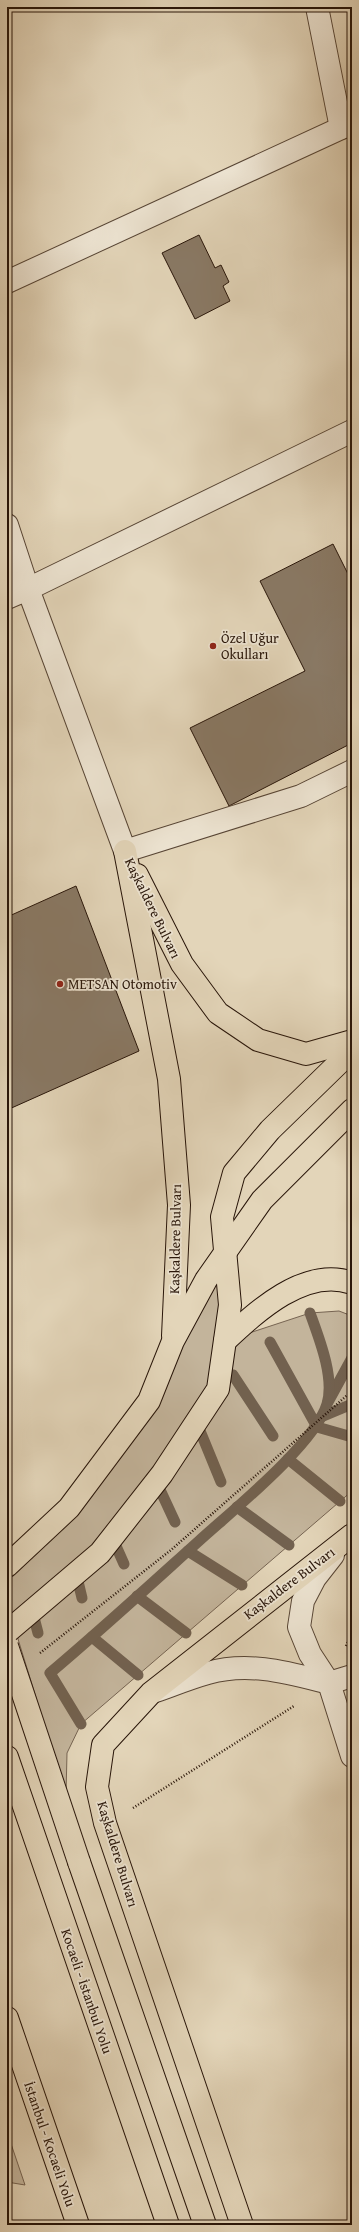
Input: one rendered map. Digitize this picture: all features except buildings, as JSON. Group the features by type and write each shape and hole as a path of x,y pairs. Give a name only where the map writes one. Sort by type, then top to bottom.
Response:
{"main road":[{"name":"Kaşkaldere Bulvarı","path":"125,851 182,964 218,1013 258,1040 306,1054 352,1041"},
{"name":"Kaşkaldere Bulvarı","path":"125,851 169,1079 179,1205 173,1341"},
{"path":"7,1632 100,1553 156,1481 218,1389 230,1305 222,1217 234,1173 270,1130 344,1058 352,1053"},
{"name":"Kaşkaldere Bulvarı","path":"7,1566 69,1508 149,1402 173,1341 206,1280 262,1200 352,1110"},
{"path":"225,1341 258,1310 283,1293 310,1284 339,1278 352,1283"},
{"name":"Kaşkaldere Bulvarı","path":"242,2225 105,1823 97,1787 103,1745 151,1693 236,1624 348,1538"},
{"path":"7,1646 205,2225"},
{"name":"Kocaeli - İstanbul Yolu","path":"7,1757 168,2225"},
{"name":"İstanbul - Kocaeli Yolu","path":"7,2018 78,2225"}],"street":[{"path":"7,282 346,125 318,7"},
{"path":"7,598 352,431"},
{"path":"7,525 28,589 125,851 301,796 352,771"},
{"path":"7,580 28,589"},
{"path":"348,1538 315,1578 303,1601 299,1627 310,1654 329,1683 352,1756"},
{"path":"151,1693 209,1672 237,1668 263,1668 329,1683 352,1676"}],"path":[{"path":"37,1656 171,1550 352,1391"},
{"path":"131,1809 329,1683 352,1634"}],"shaded area":[{"path":"225,1253 225,1341 310,1313 339,1311 352,1316 352,1491 81,1724 67,1753 66,1795 14,1626 7,1631 7,1566 149,1401"},
{"path":"7,2132 25,2185 7,2182"}],"waterway":[{"path":"81,1724 50,1673 251,1495 290,1457 307,1438 319,1420 327,1404 329,1394 328,1370 318,1334 310,1313"},
{"path":"270,1342 317,1427 352,1437"},
{"path":"328,1402 352,1358"},
{"path":"233,1375 273,1436"},
{"path":"321,1417 352,1404"},
{"path":"196,1421 221,1482"},
{"path":"288,1459 340,1501"},
{"path":"156,1481 175,1522"},
{"path":"237,1507 289,1545"},
{"path":"112,1537 124,1564"},
{"path":"188,1551 242,1585"},
{"path":"76,1573 82,1598"},
{"path":"137,1596 186,1633"},
{"path":"32,1610 38,1633"},
{"path":"92,1637 138,1675"}],"place":[{"name":"Özel Uğur Okulları","path":"213,646"},
{"name":"METSAN Otomotiv","path":"60,984"}]}
